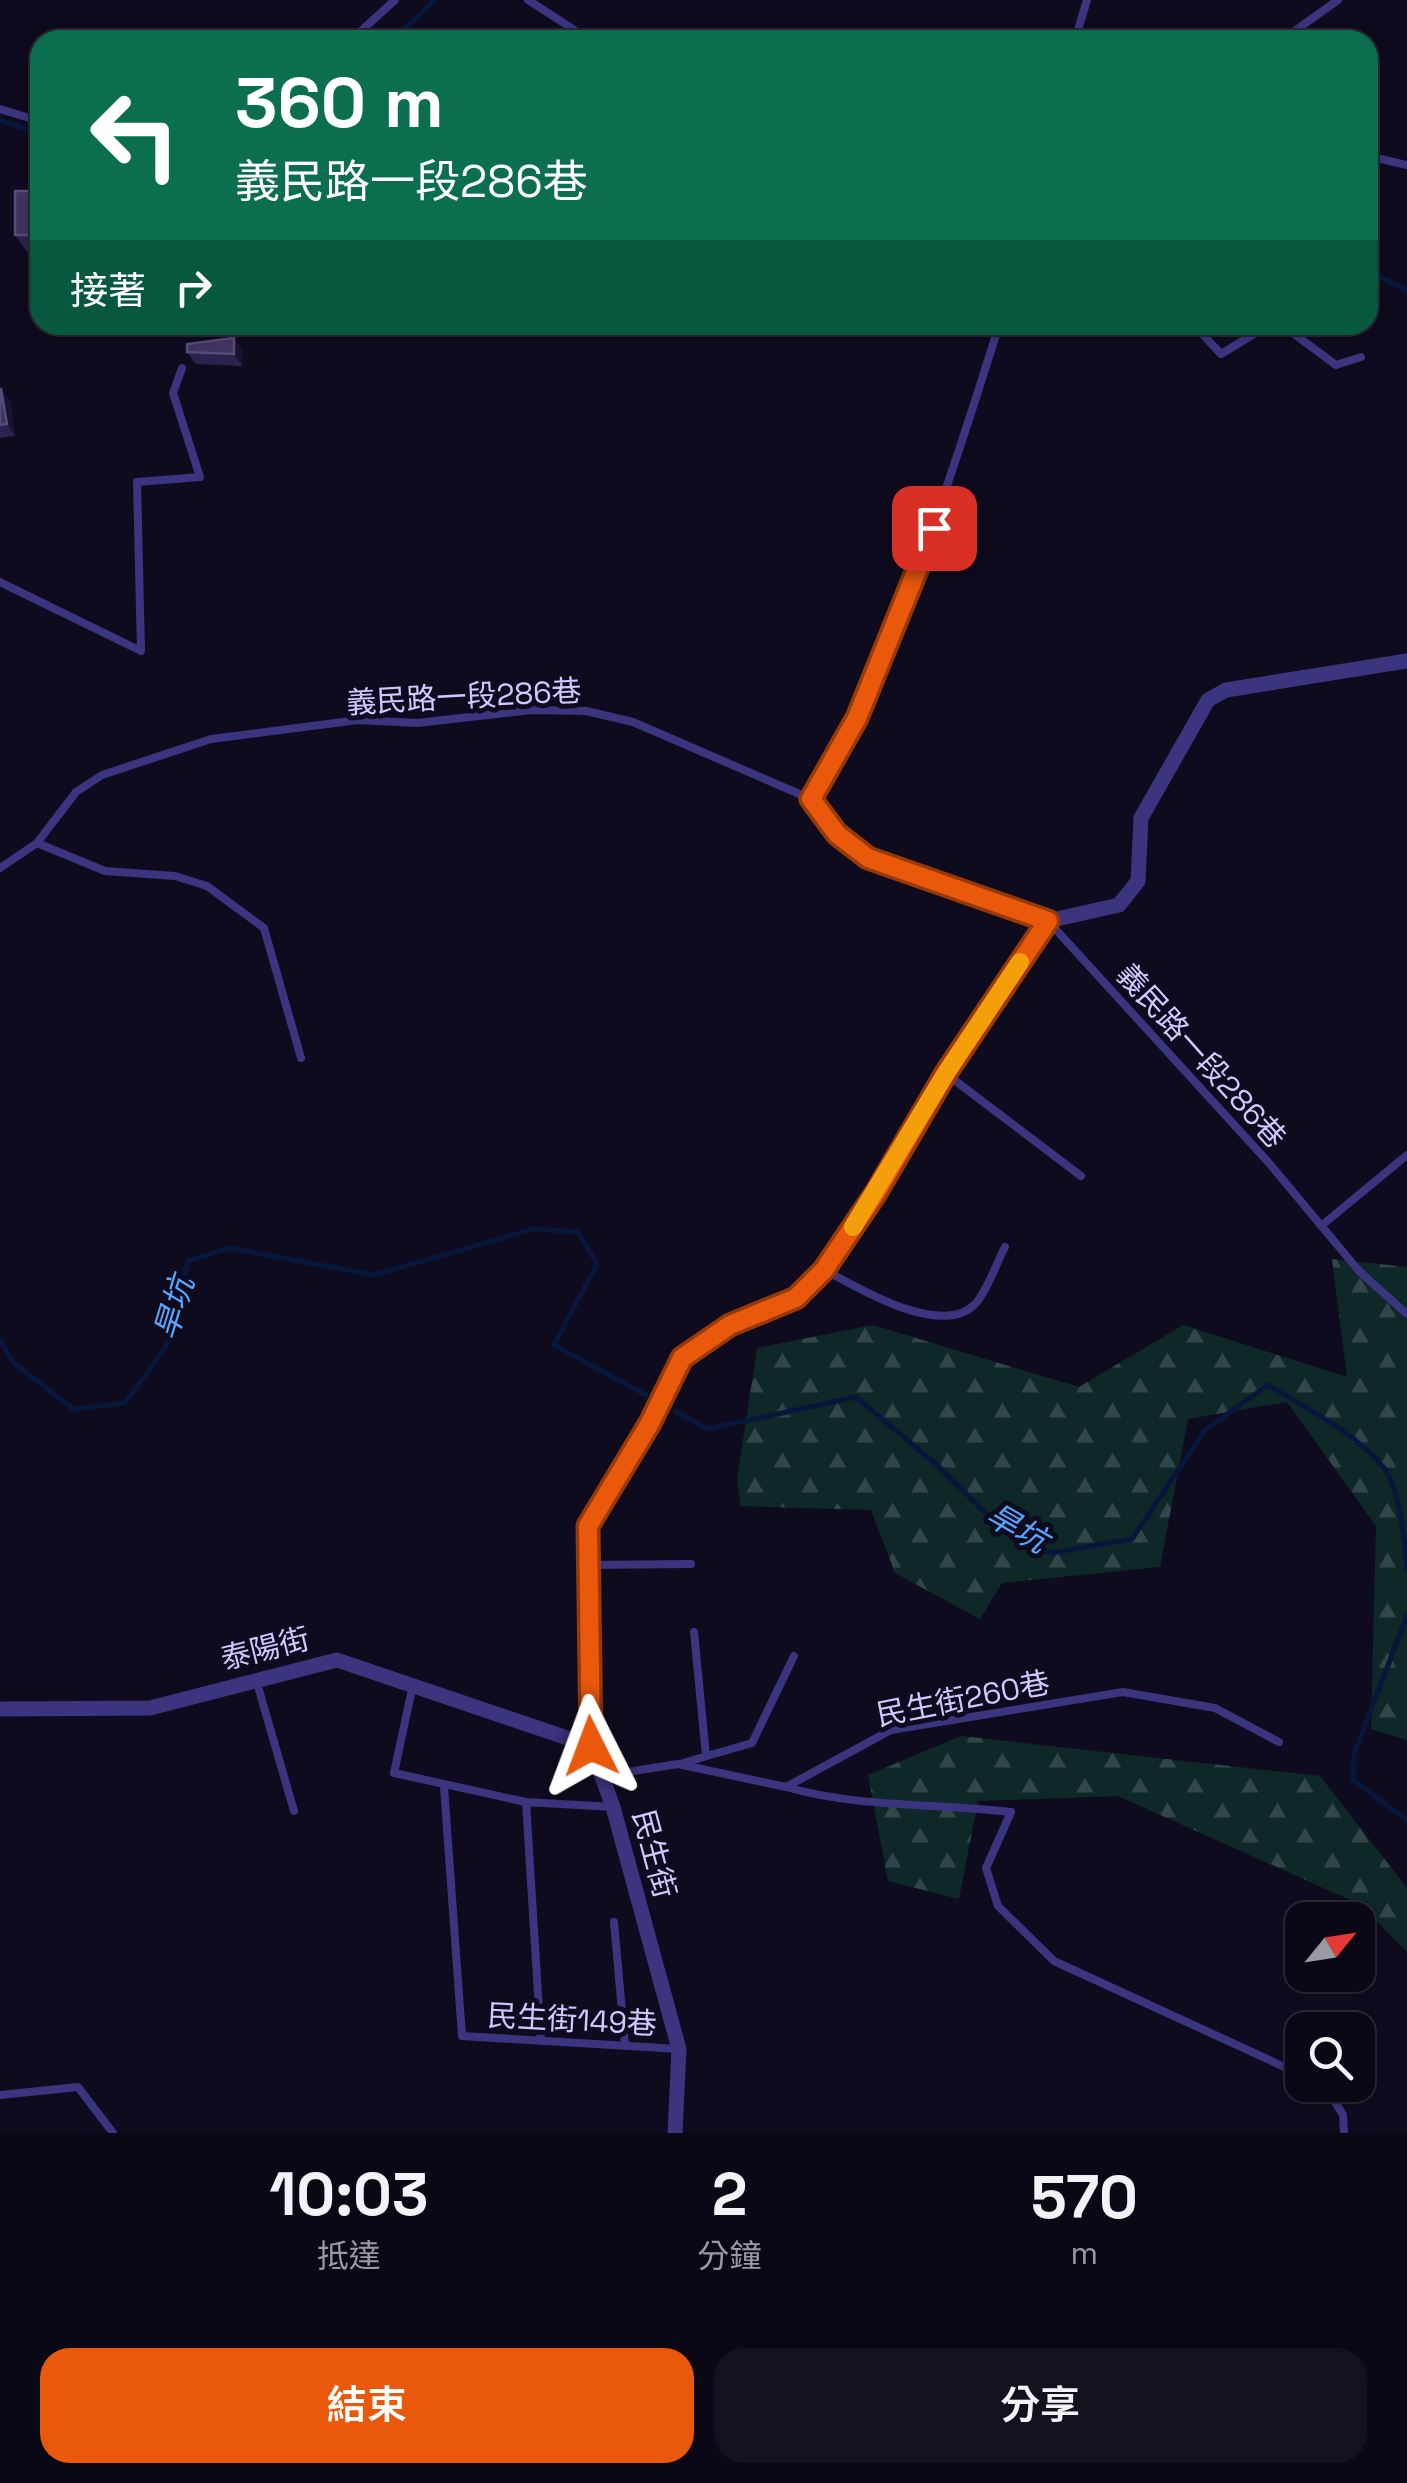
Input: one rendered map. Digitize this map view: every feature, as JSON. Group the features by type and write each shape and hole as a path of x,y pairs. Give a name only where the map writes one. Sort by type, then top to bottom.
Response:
{"street":[{"path":"1048,921 1119,905 1138,881 1141,818 1208,700 1226,690 1407,661"},
{"name":"民生街","path":"676,2133 679,2048 613,1807 591,1746 588,1526 650,1423 682,1358 730,1325 796,1298 824,1270 876,1193 946,1073 1048,921"},
{"name":"泰陽街","path":"0,1709 150,1708 337,1660 591,1746"}],"lane":[{"path":"362,30 396,0"},
{"path":"528,0 574,30"},
{"path":"1079,30 1087,0"},
{"path":"1296,30 1338,0"},
{"path":"0,108 30,117"},
{"path":"1378,158 1407,165"},
{"path":"811,799 857,718 914,585 996,335"},
{"path":"1203,335 1221,354 1252,335"},
{"path":"1296,335 1336,364 1361,357"},
{"path":"0,582 141,651 137,482 200,477 173,392 182,368"},
{"name":"義民路一段286巷","path":"0,868 37,844 76,792 102,775 211,740 358,720 417,723 531,710 586,711 633,722 811,799 837,834 868,858 1048,921 1359,1271 1407,1314"},
{"path":"37,844 105,872 175,876 207,886 264,928 300,1058"},
{"path":"946,1073 1081,1176"},
{"path":"1321,1226 1407,1155"},
{"path":"824,1270 898,1308 960,1314 976,1303 1005,1247"},
{"path":"588,1565 691,1564"},
{"path":"694,1632 706,1756"},
{"path":"602,1776 678,1764 752,1742 794,1656"},
{"path":"256,1678 294,1811"},
{"path":"412,1688 394,1773 526,1802 613,1807"},
{"name":"民生街260巷","path":"786,1788 891,1730 1123,1692 1216,1708 1278,1742"},
{"path":"678,1764 834,1800 934,1803 1011,1812 986,1868 998,1906 1054,1960 1285,2067"},
{"name":"民生街149巷","path":"444,1786 462,2036 679,2048"},
{"path":"526,1802 541,2041"},
{"path":"614,1922 624,2046"},
{"path":"0,2096 78,2087 113,2133"},
{"path":"1335,2102 1343,2115 1344,2133"}],"green space":[{"path":"1332,1259 1407,1267 1407,1740 1371,1729 1376,1526 1287,1402 1188,1419 1160,1567 1002,1583 980,1619 895,1573 871,1510 741,1506 737,1480 757,1348 873,1325 1079,1387 1183,1325 1347,1377"},
{"path":"961,1736 1320,1776 1407,1888 1407,1952 1375,1920 1375,1902 1355,1902 1118,1796 978,1801 959,1899 888,1881 868,1775"}],"building":[{"path":"15,191 30,191 30,235 15,235"},
{"path":"234,338 234,354 187,352 187,344"},
{"path":"0,389 7,424 0,425"}],"waterway":[{"path":"403,30 435,0"},
{"path":"0,120 30,130"},
{"path":"1378,276 1407,290"},
{"name":"旱坑","path":"0,1340 14,1363 73,1409 125,1403 167,1345 188,1261 229,1248 374,1275 534,1229 578,1232 597,1264 554,1345 646,1395"},
{"name":"旱坑","path":"675,1411 708,1429 856,1397 937,1465 994,1521 1051,1553 1132,1539 1205,1430 1268,1385 1345,1432 1384,1468 1398,1502 1407,1568"},
{"name":"旱坑","path":"1407,1616 1354,1754 1353,1780 1407,1820"}],"slow traffic":[{"path":"853,1227 946,1073 1020,962"}],"route":[{"path":"591,1746 588,1526 650,1423 682,1358 730,1325 796,1298 824,1270 876,1193 946,1073 1048,921 868,858 837,834 811,799 857,718 934,528"}]}
